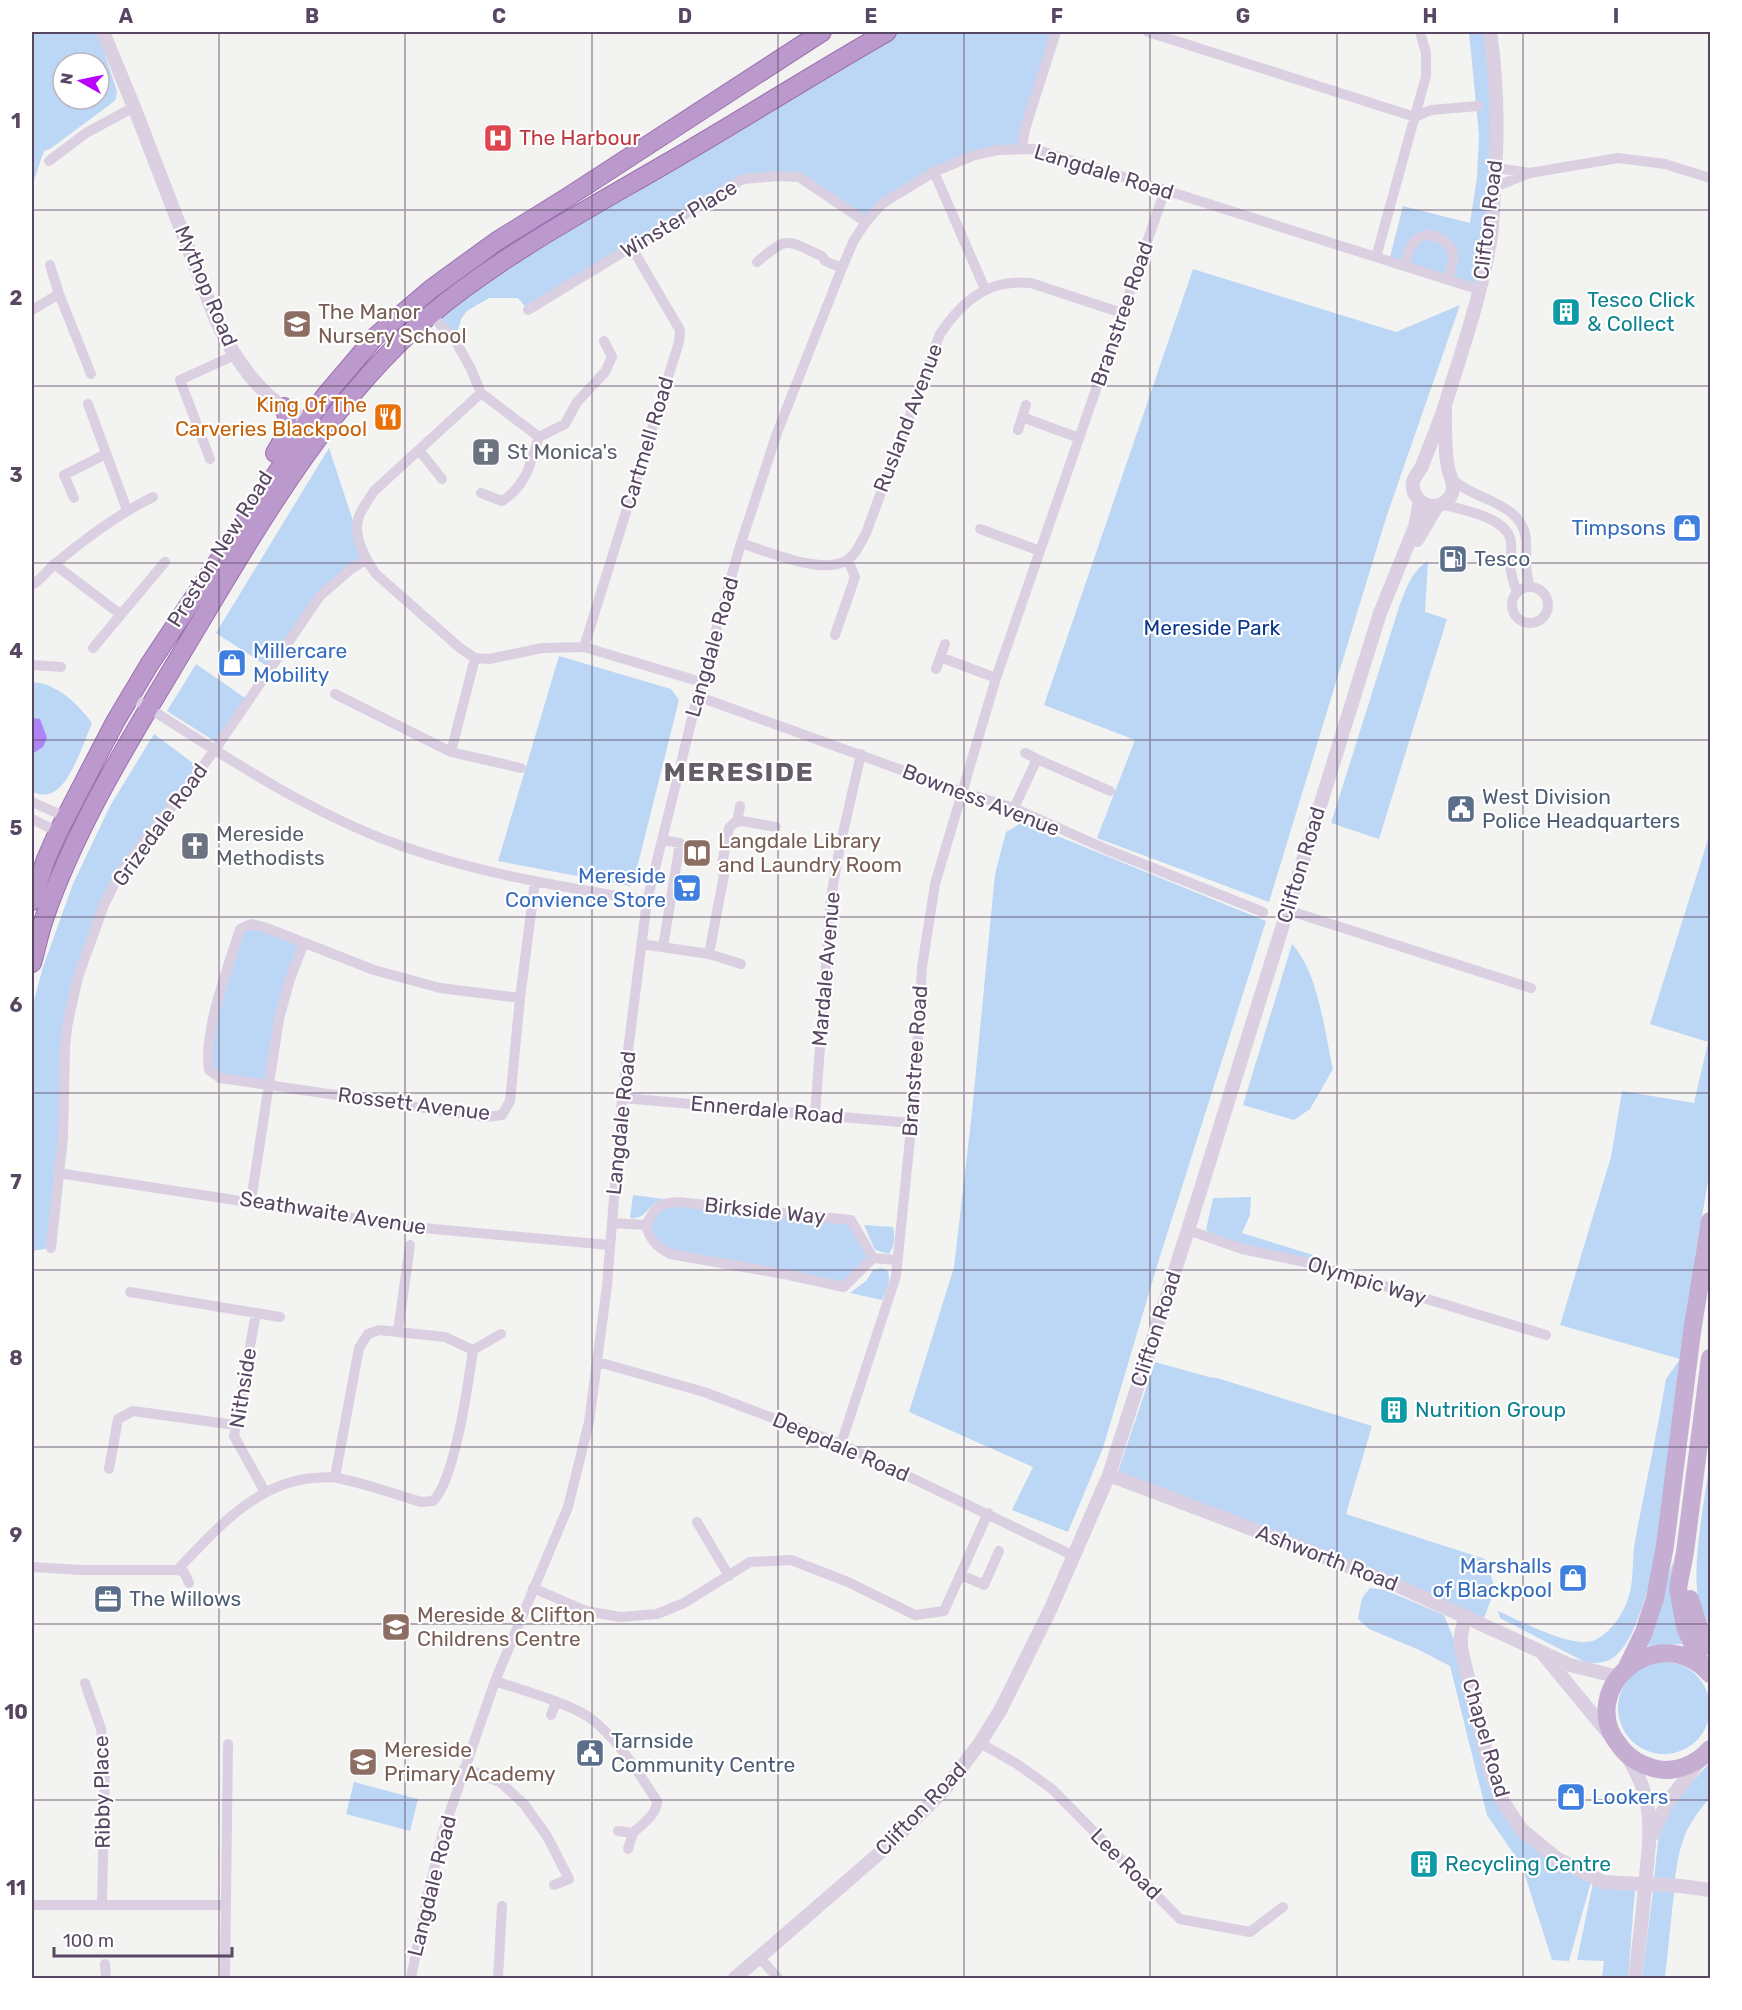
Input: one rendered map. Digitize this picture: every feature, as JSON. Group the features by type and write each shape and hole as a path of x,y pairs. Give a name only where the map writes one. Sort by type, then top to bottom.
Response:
{"highway":[{"name":"Preston New Road","path":"32,901 46,858 130,696 284,462 307,422 332,387 376,336 431,290 497,241 822,32"},
{"name":"Preston New Road","path":"32,963 44,920 73,851 149,708 226,579 323,433 387,353 480,277 528,245 887,32"},
{"path":"237,532 239,512 286,436 288,421 284,407"},
{"path":"73,851 64,826 90,816"}],"main road":[{"path":"1708,1752 1683,1768 1663,1770 1643,1766 1626,1755 1614,1740 1607,1709 1610,1694 1644,1632 1655,1598 1665,1546 1692,1332 1710,1221"},
{"path":"1706,1669 1685,1627 1678,1588 1710,1358"},
{"path":"1684,1552 1690,1602 1699,1627 1710,1646"},
{"path":"1623,1672 1644,1657 1664,1652 1683,1655 1706,1669"}],"street":[{"name":"Mythop Road","path":"103,32 135,107 216,320 235,355 256,384 284,407 323,433"},
{"path":"1022,148 1025,129 1056,32"},
{"path":"1148,32 1415,117 1431,110 1478,106"},
{"path":"1376,257 1426,76 1426,53 1420,32"},
{"name":"Clifton Road","path":"735,1978 909,1826 944,1790 980,1743 1024,1665 1108,1475 1188,1230 1380,613 1415,527 1419,501 1413,491 1416,474 1420,470 1445,404 1480,290 1491,235 1496,168 1497,99 1490,32"},
{"path":"49,161 86,133 135,107"},
{"name":"Langdale Road","path":"411,1978 441,1843 464,1768 495,1680 568,1507 589,1422 607,1286 622,1098 647,901 697,696 741,543 777,433 854,240 883,203 934,172 975,155 1022,148 1048,153 1480,290"},
{"path":"1494,187 1530,173 1618,158 1665,164 1710,178"},
{"path":"1496,168 1530,173"},
{"path":"934,172 985,289"},
{"name":"Winster Place","path":"528,310 632,249 743,179 799,177 866,222"},
{"name":"Branstree Road","path":"841,1444 896,1276 911,1123 922,968 935,884 996,678 1165,190"},
{"path":"1404,266 1412,244 1418,238 1426,235 1438,237 1449,244 1453,253 1448,279"},
{"path":"757,262 777,245 788,242 822,256 825,261 842,268"},
{"name":"Cartmell Road","path":"584,647 679,342 680,330 632,249"},
{"path":"50,265 91,374"},
{"name":"Rusland Avenue","path":"848,560 866,533 940,334 966,302 985,289 1019,282 1031,283 1122,313"},
{"path":"32,310 59,294"},
{"path":"431,315 455,340 481,393 539,437"},
{"path":"481,493 502,501 514,493 528,472 539,437 565,424 577,402 605,372 612,357 604,341"},
{"path":"210,459 180,380 235,355"},
{"path":"481,393 374,491 358,518 357,533 366,560 376,574 460,648 475,658 489,659 542,648 584,647 701,682"},
{"path":"88,404 127,510"},
{"name":"Clifton Road","path":"1396,574 1439,505 1451,495 1453,486 1445,435 1445,404"},
{"path":"1018,430 1026,405"},
{"path":"1022,417 1079,438"},
{"path":"419,450 442,479"},
{"path":"74,498 64,475 106,454"},
{"path":"1420,470 1438,466 1468,490 1502,505 1515,515 1526,537 1526,577 1530,586"},
{"path":"32,585 54,564 127,510 153,497"},
{"path":"1419,501 1430,506 1439,505 1481,516 1502,525 1509,535 1510,566 1517,593"},
{"path":"980,529 1040,551"},
{"path":"741,543 806,563 824,565 838,564 848,560 855,577 835,635"},
{"name":"Grizedale Road","path":"51,1248 63,1138 67,1028 78,977 104,905 120,875 143,842 182,795 214,751 320,596 351,569 366,560"},
{"path":"93,648 165,562"},
{"path":"54,564 120,614"},
{"path":"1530,586 1539,589 1547,598 1547,610 1539,620 1525,622 1515,613 1514,598 1517,593 1530,586"},
{"path":"936,669 945,644"},
{"path":"940,657 996,678"},
{"path":"451,752 475,658"},
{"path":"32,665 61,668"},
{"path":"335,694 451,752 521,768"},
{"path":"130,696 214,751 304,803 399,845 489,872 647,901"},
{"name":"Bowness Avenue","path":"697,696 962,792 1014,808 1108,850 1263,912"},
{"path":"1025,753 1110,791"},
{"name":"Mardale Avenue","path":"815,1114 831,897 861,754"},
{"path":"1014,808 1037,759"},
{"path":"32,802 64,826"},
{"path":"709,954 724,876 722,864 729,828 737,822 740,806"},
{"path":"32,819 64,826"},
{"path":"737,822 776,827"},
{"path":"662,840 680,843 663,947"},
{"name":"Rossett Avenue","path":"270,1085 486,1117 502,1115 510,1101 535,882"},
{"path":"1287,910 1531,988"},
{"path":"270,1085 220,1078 209,1070 207,1056 219,994 240,929 251,924 374,970 440,988 520,998"},
{"path":"251,1201 279,1019 304,943"},
{"path":"641,944 709,954 741,964"},
{"name":"Ennerdale Road","path":"622,1098 911,1123"},
{"name":"Seathwaite Avenue","path":"58,1173 412,1227 609,1245"},
{"name":"Birkside Way","path":"646,1225 653,1211 664,1203 678,1202 851,1220 873,1258"},
{"path":"612,1223 646,1225 650,1238 657,1246 670,1254 844,1287 873,1258 897,1260"},
{"name":"Olympic Way","path":"1188,1230 1242,1249 1305,1262 1546,1335"},
{"path":"398,1331 410,1245"},
{"path":"130,1292 280,1317"},
{"name":"Nithside","path":"256,1313 234,1436 265,1492"},
{"path":"335,1477 358,1348 368,1334 379,1330 445,1337 473,1350"},
{"path":"177,1570 223,1523 265,1492 280,1485 304,1479 335,1477 421,1502 433,1502 441,1494 451,1463 473,1350 501,1334"},
{"name":"Deepdale Road","path":"598,1362 704,1392 841,1444 1074,1556"},
{"path":"109,1469 118,1419 133,1411 236,1425"},
{"name":"Ashworth Road","path":"1108,1475 1427,1598 1570,1665 1623,1672"},
{"path":"533,1588 586,1611 620,1617 657,1614 684,1603 750,1562 791,1560 848,1582 915,1614 944,1611 988,1514"},
{"path":"697,1522 729,1576"},
{"path":"961,1575 984,1585 999,1551"},
{"path":"32,1567 81,1570 177,1570 184,1572 189,1583"},
{"name":"Chapel Road","path":"1466,1616 1461,1635 1461,1648 1491,1774 1506,1807 1521,1829 1556,1858 1603,1882 1681,1886 1710,1890"},
{"name":"Ashworth Road","path":"1541,1651 1614,1740"},
{"path":"495,1680 561,1704 588,1717 610,1736 657,1801 652,1815 633,1833 628,1848"},
{"name":"Ribby Place","path":"85,1683 101,1728 105,1763 102,1904"},
{"path":"551,1715 561,1704"},
{"name":"Lee Road","path":"980,1743 1052,1789 1180,1919 1250,1932 1283,1906"},
{"path":"225,1978 228,1744"},
{"path":"1650,1839 1667,1803 1708,1752"},
{"path":"1626,1755 1644,1787 1649,1814 1650,1839 1635,1978"},
{"path":"464,1768 500,1782 524,1804 547,1836 569,1879 554,1886"},
{"path":"618,1831 633,1833"},
{"path":"32,1905 226,1905"},
{"path":"498,1978 502,1906"},
{"path":"760,1958 778,1978"},
{"path":"105,1964 106,1978"}],"green space":[{"path":"32,32 97,32 103,51 51,51 51,111 101,111 44,151 32,186"},
{"path":"887,32 1056,32 1022,148 998,150 934,172 866,222 799,177 743,179 528,310 518,298 489,298 467,311 461,319 455,340 431,315"},
{"path":"1469,32 1490,32 1497,99 1480,290 1389,261 1403,206 1470,223 1477,177 1479,135"},
{"path":"111,73 117,91 116,99 112,103"},
{"name":"Mereside Park","path":"1193,269 1396,332 1460,305 1386,518 1269,902 1097,838 1135,740 1044,705"},
{"path":"329,448 366,560 320,596 270,668 216,633"},
{"path":"1428,561 1425,612 1447,619 1379,839 1331,823 1400,604 1414,575"},
{"path":"559,656 671,689 679,700 634,880 630,886 498,861"},
{"path":"196,664 248,700 219,744 167,711"},
{"path":"32,682 58,690 92,723 67,779 55,791 46,794 32,792"},
{"path":"154,734 201,769 119,875 70,1010 51,1248 32,1251 32,1008 43,967 73,884 110,806"},
{"path":"1023,822 1266,921 1157,1266 1103,1448 1068,1532 1012,1510 1033,1467 909,1412 954,1267 972,1112 995,874 1006,832"},
{"path":"1710,833 1710,1170 1696,1251 1654,1566 1639,1615 1628,1640 1614,1657 1598,1663 1587,1663 1500,1618 1498,1611 1558,1637 1571,1641 1592,1641 1599,1638 1617,1621 1630,1592 1635,1541 1666,1379 1680,1359 1560,1325 1611,1157 1622,1091 1694,1103 1708,1042 1650,1024"},
{"path":"251,924 304,943 290,980 270,1085 209,1070 219,994 240,929"},
{"path":"1292,944 1309,971 1314,986 1333,1069 1310,1109 1294,1120 1243,1105"},
{"path":"633,1195 664,1199 654,1204 644,1214 630,1218"},
{"path":"1251,1197 1250,1215 1242,1233 1323,1258 1322,1264 1223,1239 1206,1230 1213,1198"},
{"path":"664,1203 851,1220 873,1258 844,1287 670,1254 650,1238 653,1211"},
{"path":"864,1225 893,1227 894,1241 889,1254 875,1250"},
{"path":"881,1268 887,1270 889,1277 882,1300 850,1293 866,1281 873,1270"},
{"path":"1155,1362 1217,1378 1372,1426 1346,1514 1485,1559 1495,1588 1482,1624 1116,1478"},
{"path":"1710,1461 1710,1627 1699,1601 1697,1565"},
{"path":"1673,1562 1673,1595 1682,1644 1645,1646"},
{"path":"1370,1588 1385,1590 1444,1615 1455,1642 1507,1816 1591,1882 1569,1961 1552,1960 1522,1866 1487,1815 1450,1666 1369,1629 1358,1619 1362,1598"},
{"path":"1664,1662 1682,1665 1697,1675 1707,1690 1710,1708 1707,1726 1697,1741 1682,1751 1664,1754 1646,1751 1631,1741 1621,1726 1618,1708 1621,1690 1631,1675 1646,1665"},
{"path":"1710,1762 1710,1798 1685,1835 1675,1879 1654,1879 1659,1832 1676,1800"},
{"path":"354,1782 418,1799 410,1831 346,1814"},
{"path":"1593,1883 1635,1889 1628,1978 1602,1978 1604,1961 1577,1960"},
{"path":"1653,1891 1674,1892 1665,1978 1642,1978"}],"shaded area":[{"path":"32,718 40,719 47,738 43,747 32,754"}],"place":[{"name":"The Harbour","path":"498,138"},
{"name":"Tesco Click & Collect","path":"1566,312"},
{"name":"The Manor Nursery School","path":"297,324"},
{"name":"King Of The Carveries Blackpool","path":"388,417"},
{"name":"St Monica's","path":"486,452"},
{"name":"Timpsons","path":"1687,528"},
{"name":"Tesco","path":"1453,559"},
{"name":"Millercare Mobility","path":"232,663"},
{"name":"West Division Police Headquarters","path":"1461,809"},
{"name":"Mereside Methodists","path":"195,846"},
{"name":"Langdale Library and Laundry Room","path":"697,853"},
{"name":"Mereside Convience Store","path":"687,888"},
{"name":"Nutrition Group","path":"1394,1410"},
{"name":"Marshalls of Blackpool","path":"1573,1578"},
{"name":"The Willows","path":"108,1599"},
{"name":"Mereside & Clifton Childrens Centre","path":"396,1627"},
{"name":"Tarnside Community Centre","path":"590,1753"},
{"name":"Mereside Primary Academy","path":"363,1762"},
{"name":"Lookers","path":"1571,1797"},
{"name":"Recycling Centre","path":"1424,1864"}],"district":[{"name":"MERESIDE","path":"739,772"}]}
